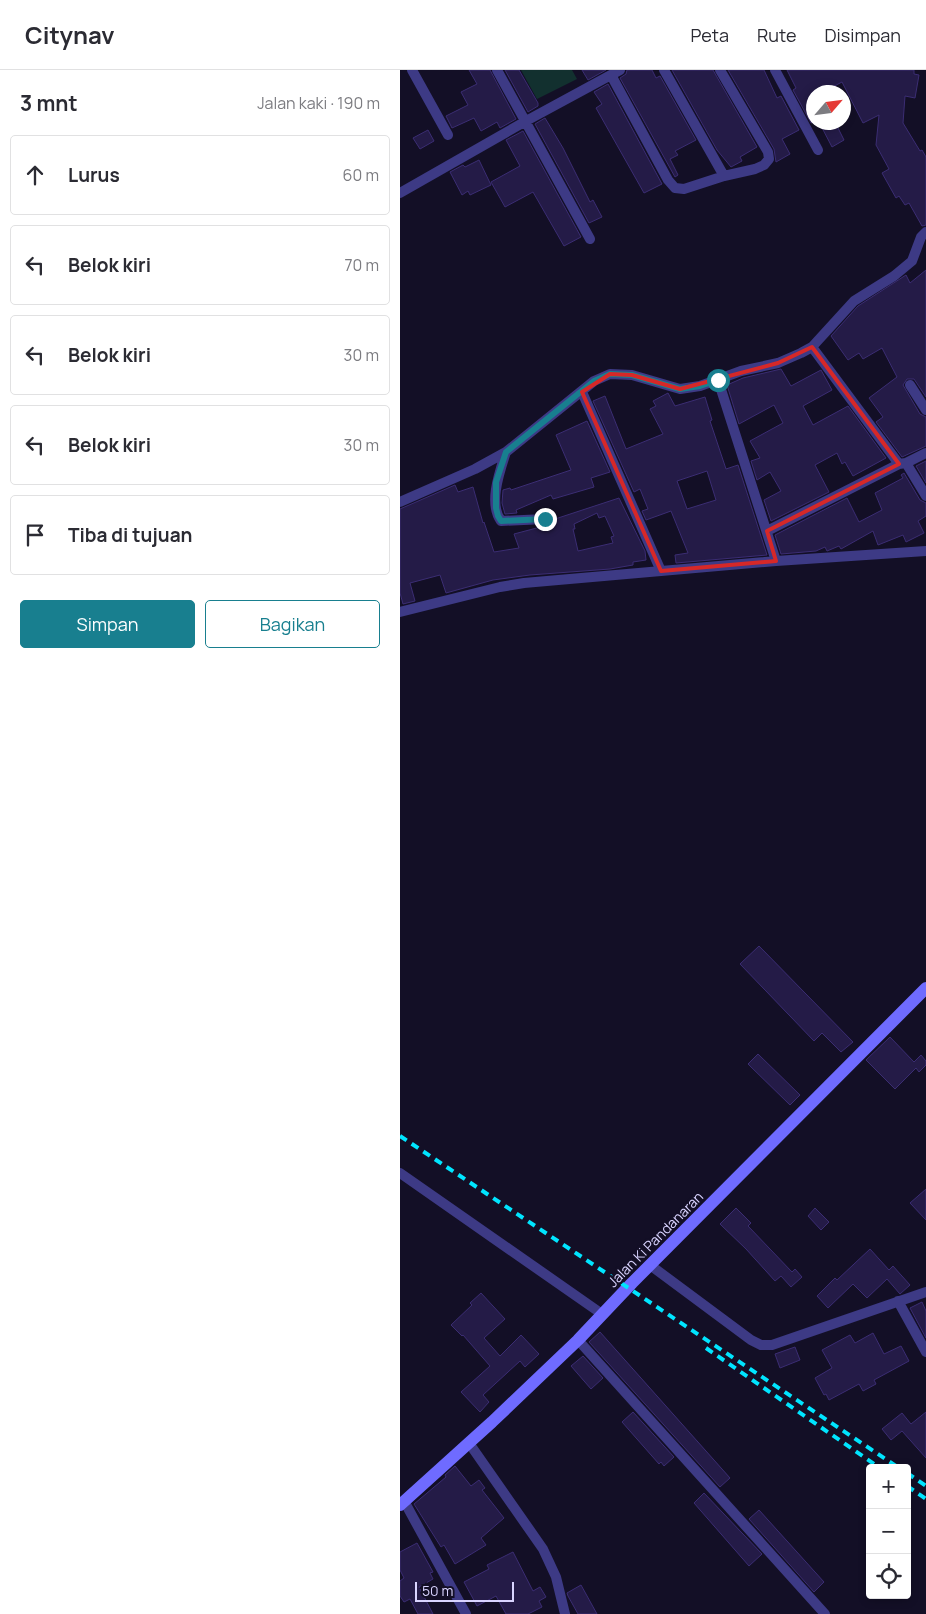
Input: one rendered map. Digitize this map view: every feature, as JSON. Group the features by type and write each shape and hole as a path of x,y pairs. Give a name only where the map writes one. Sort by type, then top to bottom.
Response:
{"main road":[{"name":"Jalan Ki Pandanaran","path":"402,1503 469,1443 578,1340 650,1265 926,988"}],"street":[{"path":"412,70 448,134"},
{"path":"497,70 590,239"},
{"path":"664,70 724,176"},
{"path":"400,193 616,72 668,180 675,188 684,189 764,165 769,159 768,152 720,70"},
{"path":"775,70 818,150"},
{"path":"400,502 474,469 506,452 594,381 610,374 632,375 680,389 700,386 741,371 778,363 812,347 854,301 894,276 912,261 924,237"},
{"path":"812,347 926,496"},
{"path":"718,380 776,561"},
{"path":"910,385 926,410"},
{"path":"582,392 661,571"},
{"path":"506,452 496,482 496,508 498,516 501,521 545,519"},
{"path":"767,531 902,463 926,453"},
{"path":"400,612 524,583 776,561 926,551"},
{"path":"400,1173 602,1314"},
{"path":"650,1265 751,1340 761,1345 772,1346 926,1292"},
{"path":"898,1301 926,1352"},
{"path":"578,1340 825,1614"},
{"path":"469,1443 542,1549 556,1577 562,1613"},
{"path":"402,1503 466,1614"}],"highlighted area":[{"path":"812,347 899,464 767,531 776,561 661,571 582,392 610,374 632,375 680,389 778,363"}],"green space":[{"path":"521,70 572,70 577,79 537,99"}],"building":[{"path":"469,70 490,70 516,119 500,128 497,122 481,131 474,118 452,128 446,116 468,105 461,92 477,84"},
{"path":"505,70 519,70 538,106 528,112"},
{"path":"582,70 606,70 588,80"},
{"path":"627,70 652,70 656,78 660,76 696,140 675,151 678,155 670,159 678,175 675,177 620,78 626,74"},
{"path":"672,70 713,70 757,147 740,157 742,161 731,167 717,150"},
{"path":"728,70 764,70 777,98 781,96 799,130 782,139 790,154 776,162 774,149"},
{"path":"787,70 914,70 914,74 919,75 915,98 905,96 903,123 920,151 922,150 926,157 926,225 922,226 909,203 905,205 899,196 896,198 882,173 889,169 876,145 879,115 863,123 851,100 851,85 844,85 842,82 836,85 806,85 806,114 793,90 796,88"},
{"path":"608,84 662,184 644,193 596,108 602,104 594,92"},
{"path":"545,118 563,148 590,202 593,200 602,217 589,223 535,124"},
{"path":"428,130 434,141 420,149 413,138"},
{"path":"823,130 839,130 844,140 832,147"},
{"path":"523,131 581,237 564,246 533,192 505,207 491,182 520,166 506,140"},
{"path":"479,160 491,185 470,195 468,191 462,195 450,172"},
{"path":"926,270 926,397 914,379 907,379 903,385 920,414 926,417 926,446 902,457 876,422 883,417 869,398 897,377 882,348 863,359 859,353 848,360 831,336 858,306 906,275 910,283"},
{"path":"781,369 791,386 821,370 832,390 803,406 813,425 848,406 886,458 853,476 845,462 842,464 837,453 815,465 829,492 771,521 764,500 781,491 770,472 757,480 751,461 760,458 750,441 783,423 774,405 739,424 727,385 743,378"},
{"path":"668,393 675,406 705,397 712,420 710,421 726,469 738,465 767,555 676,563 675,555 688,553 671,511 646,520 642,511 648,509 640,489 634,492 593,401 605,396 626,449 663,434 650,409 656,406 653,401","holes":["707,471 716,500 687,509 677,481"]},
{"path":"587,421 610,472 591,478 594,487 553,499 551,495 516,510 517,513 505,514 502,503 503,490 510,488 511,490 571,470 556,435"},
{"path":"926,461 926,483 916,466"},
{"path":"904,473 920,500 926,503 926,516 918,521 924,533 906,542 903,535 878,545 873,531 841,549 839,546 827,551 825,547 816,551 781,554 775,535 847,498 859,522 882,510 875,493 903,478 901,475"},
{"path":"455,485 458,492 473,487 483,523 494,552 519,548 514,534 548,525 552,520 619,498 645,551 646,560 633,562 633,565 610,569 530,575 493,580 446,593 440,575 410,583 415,601 403,604 400,593 400,509","holes":["597,513 599,518 605,516 614,536 611,537 613,543 578,551 573,529 575,529 574,524"]},
{"path":"759,946 853,1042 841,1052 822,1033 814,1041 740,964"},
{"path":"890,1037 914,1062 921,1055 926,1061 926,1065 919,1072 916,1068 895,1089 866,1060"},
{"path":"758,1054 800,1095 790,1105 748,1064"},
{"path":"926,1189 926,1220 910,1203"},
{"path":"736,1208 751,1223 748,1226 792,1272 795,1269 802,1277 791,1287 781,1276 775,1281 720,1224"},
{"path":"815,1208 829,1222 821,1230 808,1216"},
{"path":"870,1249 889,1270 893,1266 910,1285 900,1294 887,1279 867,1298 853,1284 828,1308 817,1296 835,1278 837,1280"},
{"path":"481,1293 505,1319 484,1338 500,1356 521,1335 539,1354 525,1367 520,1361 483,1395 489,1402 480,1412 461,1392 490,1366 463,1335 451,1325 472,1305 470,1303"},
{"path":"922,1302 926,1311 926,1338 910,1308"},
{"path":"600,1332 730,1478 720,1487 589,1342"},
{"path":"873,1333 884,1354 901,1346 909,1361 874,1380 876,1384 863,1391 859,1384 829,1400 826,1394 824,1395 815,1378 832,1368 822,1350 850,1335 855,1343"},
{"path":"795,1347 800,1360 780,1368 775,1354"},
{"path":"583,1356 603,1378 591,1389 571,1366"},
{"path":"633,1412 674,1457 664,1466 661,1462 659,1464 622,1422"},
{"path":"926,1412 926,1458 902,1431 891,1440 882,1429 902,1413 911,1424"},
{"path":"455,1466 471,1486 479,1480 485,1488 482,1490 504,1518 481,1538 486,1545 455,1564 444,1545 441,1547 414,1504 446,1477 445,1475"},
{"path":"704,1493 762,1554 749,1566 694,1503"},
{"path":"759,1510 824,1582 814,1592 749,1519"},
{"path":"417,1543 433,1572 430,1573 433,1579 419,1587 433,1614 418,1614 410,1599 404,1602 400,1596 400,1581 404,1578 400,1570 400,1552"},
{"path":"513,1552 533,1591 540,1587 546,1597 539,1601 542,1607 528,1614 506,1614 496,1596 477,1606 464,1582 489,1569 487,1565"},
{"path":"581,1585 597,1614 578,1614 568,1596 567,1593"}],"railway":[{"path":"400,1136 893,1464"},
{"path":"706,1348 874,1464"},
{"path":"911,1476 926,1486"},
{"path":"911,1489 926,1499"}],"route":[{"path":"545,519 501,521 498,516 496,508 496,482 506,452 563,408 594,381 610,374 632,375 680,389 700,386 718,380"}]}
